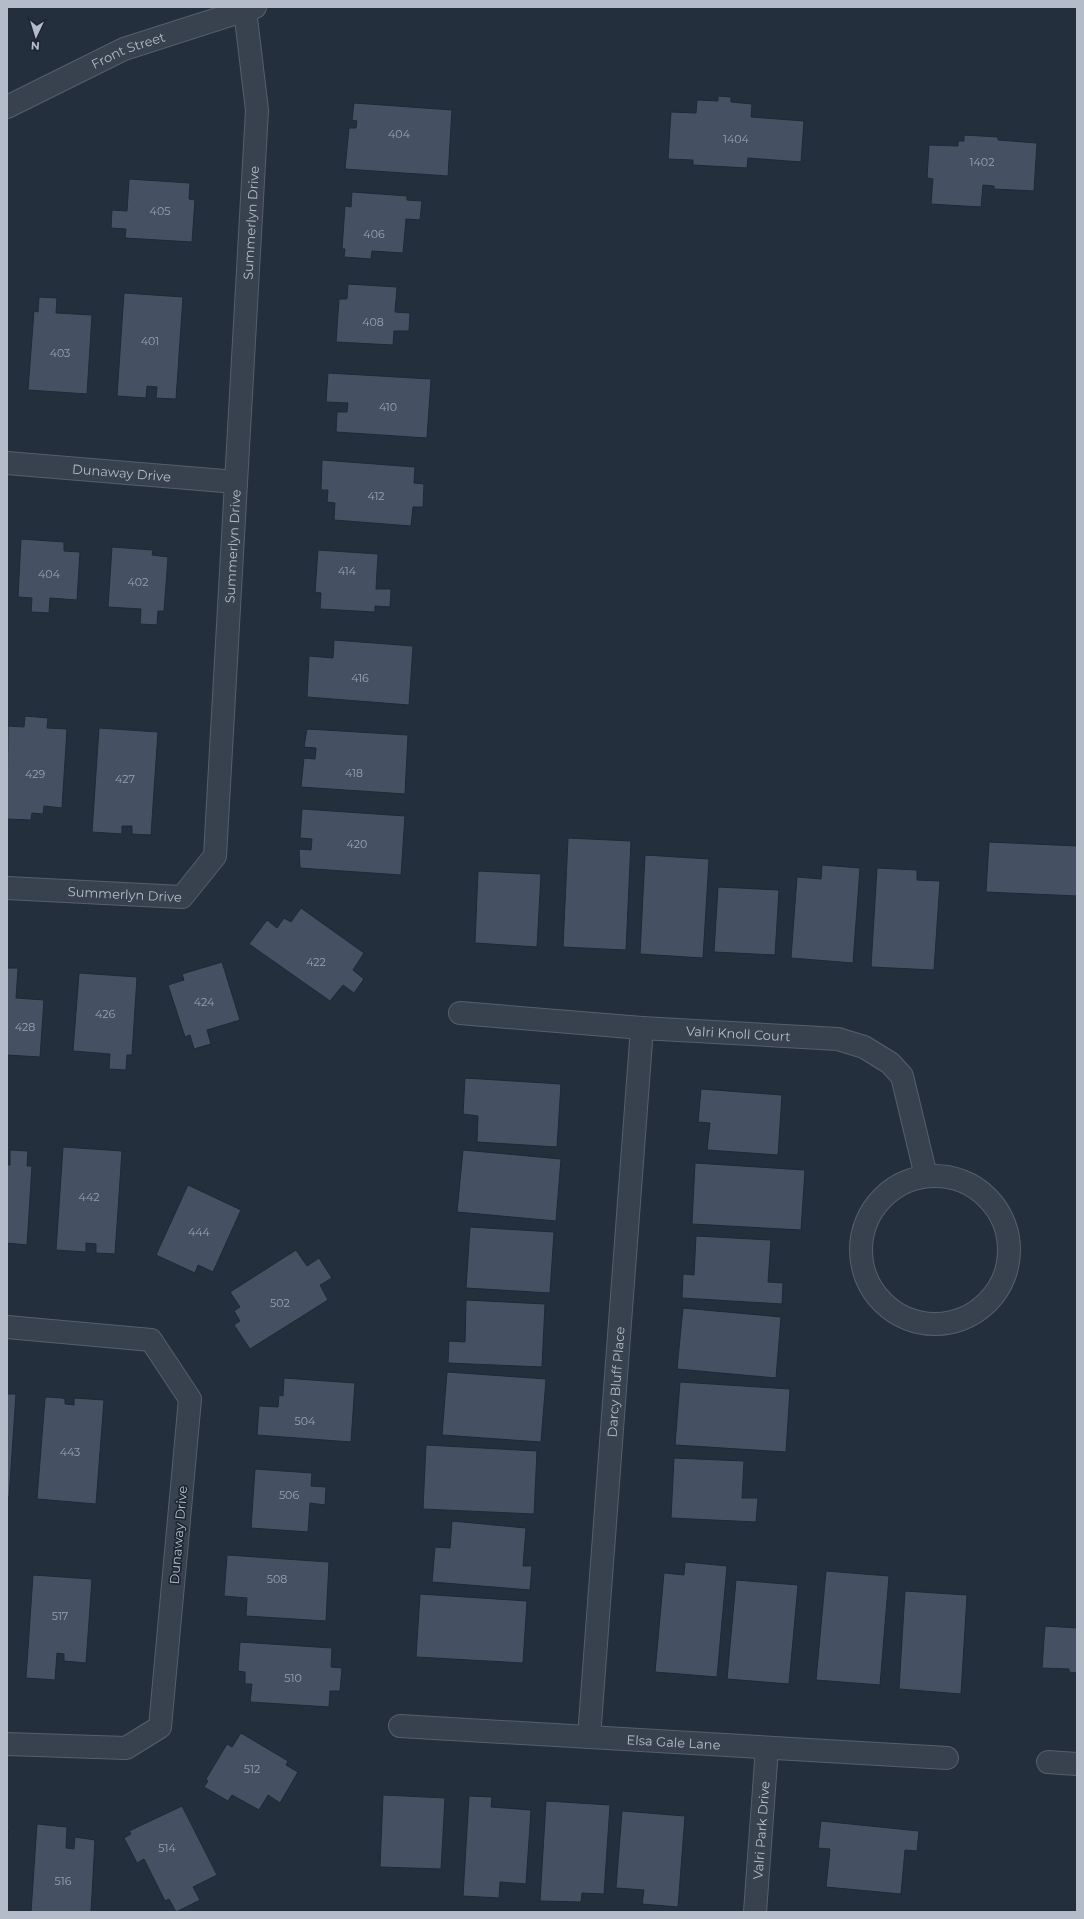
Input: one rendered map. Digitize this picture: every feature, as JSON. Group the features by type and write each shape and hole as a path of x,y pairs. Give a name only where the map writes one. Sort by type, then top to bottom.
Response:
{"street":[{"name":"Front Street","path":"7,107 124,49 250,9"},
{"name":"Summerlyn Drive","path":"7,888 182,897 215,856 257,110 250,9"},
{"name":"Dunaway Drive","path":"7,463 236,482"},
{"name":"Valri Knoll Court","path":"460,1013 642,1028 838,1039 864,1047 890,1063 902,1076 926,1176"},
{"name":"Darcy Bluff Place","path":"589,1737 642,1028"},
{"path":"926,1176 950,1178 973,1186 991,1201 1004,1222 1009,1246 1007,1270 997,1292 980,1310 958,1321 934,1325 909,1320 888,1308 871,1290 862,1266 860,1242 867,1218 882,1198 902,1184 926,1176"},
{"name":"Dunaway Drive","path":"7,1327 151,1340 190,1399 160,1727 126,1748 7,1744"},
{"name":"Elsa Gale Lane","path":"400,1726 947,1758"},
{"name":"Valri Park Drive","path":"756,1912 767,1748"},
{"path":"1048,1762 1077,1764"}],"building":[{"path":"718,96 731,97 731,102 752,104 751,117 804,121 801,162 748,158 747,168 693,165 693,160 668,159 671,112 696,113 697,100 718,101"},
{"path":"354,103 452,110 448,176 345,169 349,128 356,128 357,121 352,120"},
{"path":"964,135 998,137 998,140 1037,143 1034,191 994,189 994,186 983,185 981,207 931,204 933,179 927,178 929,145 958,146 958,141 964,141"},
{"path":"129,179 190,183 189,199 195,200 192,242 125,238 126,229 111,228 112,210 127,211"},
{"path":"352,192 407,196 407,200 422,201 420,220 406,219 403,253 372,251 371,259 344,257 345,249 342,249 345,206 351,207"},
{"path":"348,284 397,287 395,312 410,313 409,331 394,331 393,345 336,342 339,299 347,299"},
{"path":"124,293 183,297 176,399 156,398 157,387 147,386 146,398 117,396"},
{"path":"39,297 57,298 56,313 92,315 87,394 28,390 34,311 38,312"},
{"path":"328,373 431,379 427,438 336,432 337,412 347,412 348,403 326,402"},
{"path":"322,460 415,467 414,483 424,484 423,507 413,507 411,526 334,520 335,503 327,502 328,490 321,490"},
{"path":"21,539 64,542 64,551 80,552 77,600 50,598 49,613 31,612 32,598 18,597"},
{"path":"112,547 153,550 152,555 168,557 164,611 158,611 157,625 140,624 141,609 108,607"},
{"path":"318,550 378,554 376,589 391,589 390,607 375,606 375,612 320,609 321,593 315,592"},
{"path":"334,640 413,646 409,705 307,697 309,656 333,658"},
{"path":"25,716 48,718 47,728 67,729 62,808 44,806 43,814 32,813 31,820 7,819 8,726 24,727"},
{"path":"99,728 158,732 151,835 132,834 132,826 122,826 122,834 92,832"},
{"path":"307,729 408,735 405,794 301,787 304,758 315,759 316,748 304,747"},
{"path":"302,809 405,816 401,875 300,868 299,849 311,850 312,839 300,838"},
{"path":"568,838 631,841 626,950 563,947"},
{"path":"989,842 1077,846 1077,896 986,892"},
{"path":"645,855 709,859 703,958 640,954"},
{"path":"822,865 860,868 853,963 791,958 797,877 821,879"},
{"path":"877,868 917,870 917,880 940,881 934,970 871,967"},
{"path":"478,871 541,874 537,947 475,943"},
{"path":"718,887 779,890 775,955 714,952"},
{"path":"301,908 364,953 353,970 364,979 354,993 343,985 330,1001 249,944 267,920 277,928 284,918 291,922"},
{"path":"222,962 240,1020 207,1030 211,1044 194,1049 190,1035 185,1037 168,985 184,980 182,974"},
{"path":"7,968 18,968 16,998 44,1000 40,1057 7,1055"},
{"path":"79,973 137,977 132,1055 127,1055 126,1070 109,1069 110,1054 73,1051"},
{"path":"465,1078 561,1084 557,1147 477,1142 478,1116 463,1114"},
{"path":"701,1089 782,1095 778,1155 707,1150 710,1123 698,1122"},
{"path":"63,1147 122,1151 115,1254 96,1253 96,1244 86,1243 86,1252 56,1250"},
{"path":"10,1150 28,1151 27,1166 32,1166 27,1245 7,1243 7,1165 10,1165"},
{"path":"463,1150 561,1159 556,1221 457,1212"},
{"path":"695,1163 805,1170 801,1230 692,1224"},
{"path":"188,1185 241,1210 213,1272 198,1265 195,1273 156,1255"},
{"path":"470,1227 554,1232 550,1293 466,1288"},
{"path":"696,1236 771,1240 768,1282 783,1283 782,1304 682,1298 683,1274 694,1275"},
{"path":"296,1250 307,1266 319,1258 332,1278 320,1285 328,1300 250,1349 234,1325 240,1321 234,1311 240,1307 230,1292"},
{"path":"466,1300 545,1304 542,1367 448,1363 449,1341 465,1342"},
{"path":"683,1308 781,1317 776,1378 677,1369"},
{"path":"447,1372 546,1379 541,1442 442,1435"},
{"path":"284,1378 355,1383 351,1442 257,1435 259,1406 278,1407 279,1395 283,1396"},
{"path":"680,1382 790,1389 786,1452 675,1445"},
{"path":"7,1394 16,1394 9,1497 7,1497"},
{"path":"45,1398 62,1398 65,1399 65,1404 74,1405 74,1398 104,1400 96,1504 37,1499"},
{"path":"426,1445 537,1451 534,1514 423,1509"},
{"path":"674,1458 744,1461 742,1498 758,1498 756,1522 671,1518"},
{"path":"255,1469 312,1473 311,1486 326,1487 325,1505 310,1503 308,1532 251,1528"},
{"path":"452,1521 526,1528 523,1566 532,1566 530,1590 432,1582 435,1547 450,1548"},
{"path":"227,1555 329,1562 326,1621 246,1616 247,1598 224,1596"},
{"path":"685,1562 727,1566 717,1677 655,1672 664,1573 684,1575"},
{"path":"826,1571 889,1576 880,1685 816,1680"},
{"path":"33,1575 92,1579 86,1663 64,1661 64,1654 57,1653 55,1680 26,1678"},
{"path":"736,1580 798,1585 789,1684 727,1679"},
{"path":"905,1591 967,1595 961,1694 899,1689"},
{"path":"420,1594 527,1601 523,1663 416,1657"},
{"path":"1045,1626 1077,1628 1077,1673 1069,1672 1069,1669 1042,1668"},
{"path":"240,1642 332,1648 331,1667 342,1668 340,1691 330,1691 329,1707 250,1702 252,1684 245,1684 245,1672 238,1671"},
{"path":"241,1733 288,1761 286,1765 298,1772 280,1803 268,1795 259,1810 232,1795 228,1801 204,1787 208,1781 206,1779 227,1744 232,1747"},
{"path":"383,1795 445,1798 441,1869 380,1867"},
{"path":"469,1796 492,1797 491,1807 531,1810 526,1884 500,1882 499,1898 463,1896"},
{"path":"546,1801 610,1805 604,1894 582,1893 581,1902 540,1901"},
{"path":"182,1806 217,1875 193,1887 200,1900 176,1912 169,1899 165,1901 144,1859 137,1863 124,1838 131,1834 129,1831"},
{"path":"622,1811 685,1816 678,1907 642,1904 644,1890 616,1888"},
{"path":"821,1821 919,1831 917,1851 905,1850 901,1894 826,1887 830,1849 818,1848"},
{"path":"37,1824 67,1827 66,1848 74,1849 75,1837 95,1840 91,1912 31,1912"},
{"path":"7,1825 9,1825 7,1853"}]}
